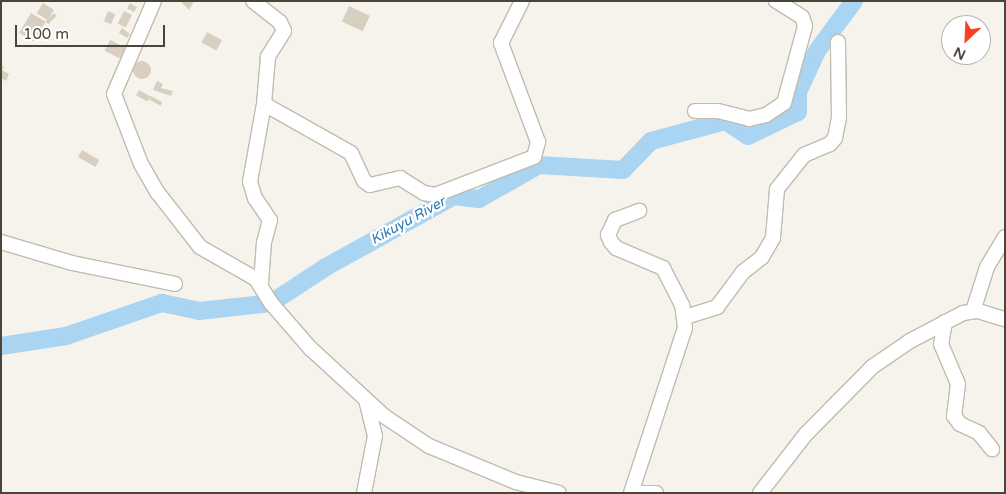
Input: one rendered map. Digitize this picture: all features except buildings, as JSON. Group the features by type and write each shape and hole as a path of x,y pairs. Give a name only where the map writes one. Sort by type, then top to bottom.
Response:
{"street":[{"path":"154,1 114,88 116,104 131,143 158,193 200,247 217,259 252,275 261,284 271,303 310,348 366,400 429,446 516,482 559,493"},
{"path":"253,1 280,22 284,31 268,57 264,104 250,182 255,198 270,220 264,242 261,284"},
{"path":"264,104 351,153 364,181 370,185 400,178 424,193 435,194 534,157 538,142 501,44 522,1"},
{"path":"695,111 718,111 749,119 766,115 784,103 805,26 802,17 776,1"},
{"path":"685,317 717,308 744,272 762,257 773,238 777,189 804,156 830,144 835,138 839,117 838,42"},
{"path":"631,493 682,342 685,317 672,279 663,268 611,242 608,235 614,220 639,211"},
{"path":"973,311 987,267 1005,237"},
{"path":"1,242 72,263 175,284"},
{"path":"760,493 806,434 872,368 945,322 973,311 1005,318"},
{"path":"945,322 941,344 958,384 954,416 960,424 979,433 992,449"},
{"path":"364,493 374,436 366,400"},
{"path":"638,493 656,493"}],"waterway":[{"name":"Kikuyu River","path":"1,346 66,336 162,303 199,311 271,303 326,267 454,196 479,199 539,165 623,170 651,141 725,121 748,136 798,112 798,92 817,51 854,1"}]}
